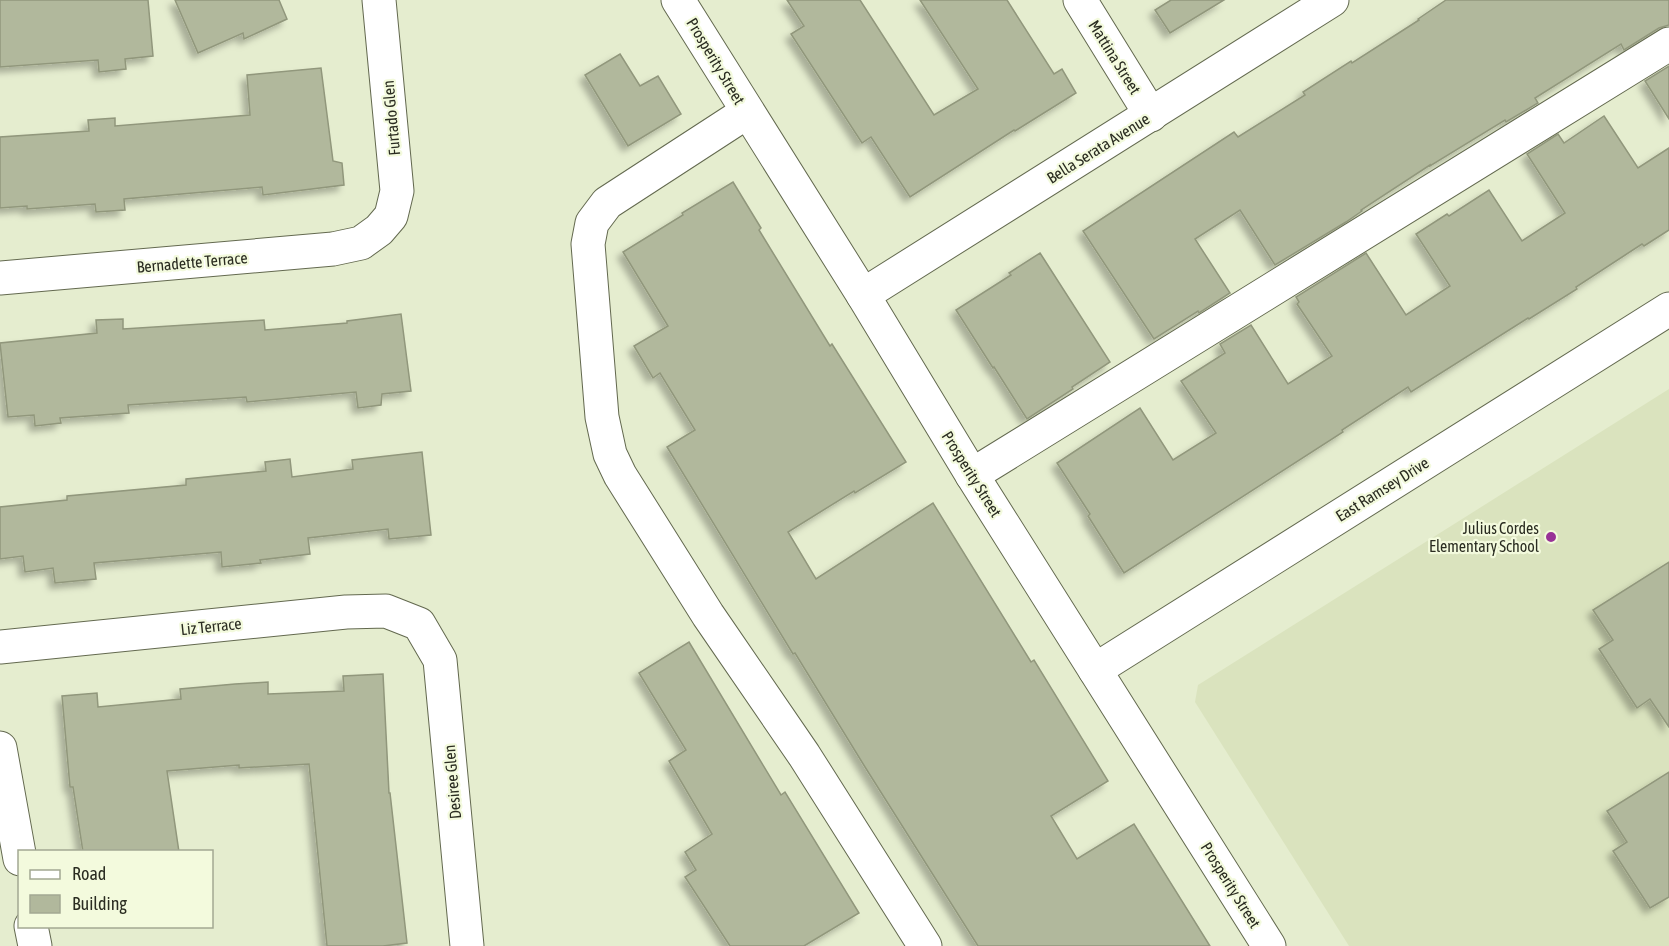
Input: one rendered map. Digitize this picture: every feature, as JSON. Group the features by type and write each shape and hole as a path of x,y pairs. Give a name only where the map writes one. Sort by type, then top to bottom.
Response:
{"street":[{"name":"Furtado Glen","path":"379,0 397,191 391,216 379,230"},
{"name":"Prosperity Street","path":"678,0 972,475 1269,946"},
{"name":"Mattina Street","path":"1080,0 1151,115"},
{"name":"Bella Serata Avenue","path":"862,295 1332,0"},
{"path":"972,475 1669,44"},
{"path":"747,112 607,203 592,223 588,244 602,417 610,454 620,475 708,615 804,755 925,946"},
{"name":"Bernadette Terrace","path":"0,278 333,249 361,243 379,230"},
{"name":"East Ramsey Drive","path":"1095,670 1669,309"},
{"name":"Liz Terrace","path":"0,647 346,612 386,611 419,624"},
{"name":"Desiree Glen","path":"419,624 440,660 467,946"},
{"path":"0,748 18,850"},
{"path":"31,928 35,946"}],"shaded area":[{"name":"Julius Cordes Elementary School","path":"1669,389 1669,946 1349,946 1195,702 1198,685"}],"building":[{"path":"0,0 148,0 153,56 125,59 126,69 99,72 98,60 0,67"},
{"path":"175,0 279,0 287,19 244,39 243,33 198,53"},
{"path":"787,0 860,0 934,115 978,89 920,0 1007,0 1054,74 1062,69 1076,93 910,197 871,137 862,143 791,34 804,26"},
{"path":"1171,0 1224,0 1170,33 1155,10"},
{"path":"1446,0 1669,0 1669,25 1659,28 1624,50 1621,44 1535,98 1538,103 1430,165 1346,222 1275,265 1240,210 1195,239 1230,293 1154,339 1083,231 1234,132 1238,137 1305,95 1303,92 1419,20"},
{"path":"620,54 640,86 658,76 681,114 628,146 585,75"},
{"path":"1669,66 1669,119 1645,81"},
{"path":"321,68 333,161 342,163 344,185 263,195 262,187 124,199 125,210 96,212 95,204 27,209 27,206 0,208 0,137 89,131 88,120 115,118 115,126 250,115 247,75"},
{"path":"1604,116 1638,168 1669,148 1669,230 1644,246 1642,244 1576,287 1577,289 1411,392 1408,387 1342,430 1343,432 1124,573 1057,463 1140,408 1173,460 1216,433 1181,381 1225,353 1220,344 1251,325 1288,384 1332,356 1297,304 1299,302 1296,297 1366,253 1406,315 1450,286 1416,234 1489,190 1522,241 1565,213 1527,154 1558,134 1564,143"},
{"path":"733,182 761,228 759,230 830,346 832,344 906,462 788,532 816,579 933,503 1031,662 1034,660 1108,781 1051,816 1077,859 1134,824 1210,946 978,946 795,653 793,654 667,447 695,430 660,373 653,378 634,346 668,326 623,252"},
{"path":"1040,253 1110,362 1027,419 956,310 1011,275 1009,273"},
{"path":"401,314 411,391 382,394 381,405 358,408 356,392 247,402 246,397 128,405 129,413 60,418 61,423 35,426 34,415 8,417 0,343 97,333 96,320 123,319 123,329 264,320 265,330 347,323 347,321"},
{"path":"422,452 431,535 389,539 388,529 308,538 310,554 222,567 221,552 94,563 96,579 55,583 53,568 25,572 23,556 0,559 0,507 67,500 67,496 186,485 186,479 266,471 265,462 290,459 292,477 353,469 352,460"},
{"path":"1669,562 1669,727 1650,699 1637,708 1599,649 1613,640 1593,610"},
{"path":"689,642 781,795 785,792 859,913 804,946 730,946 685,877 696,870 685,852 712,834 669,761 686,750 639,673"},
{"path":"383,674 389,793 407,943 383,946 327,946 309,764 239,768 239,765 167,771 179,850 83,850 73,787 70,787 62,696 97,693 98,707 181,699 180,689 235,684 268,682 268,694 344,691 343,676"},
{"path":"1669,772 1669,897 1650,908 1613,851 1627,842 1607,811"}],"place":[{"name":"Julius Cordes Elementary School","path":"1551,537"}]}
